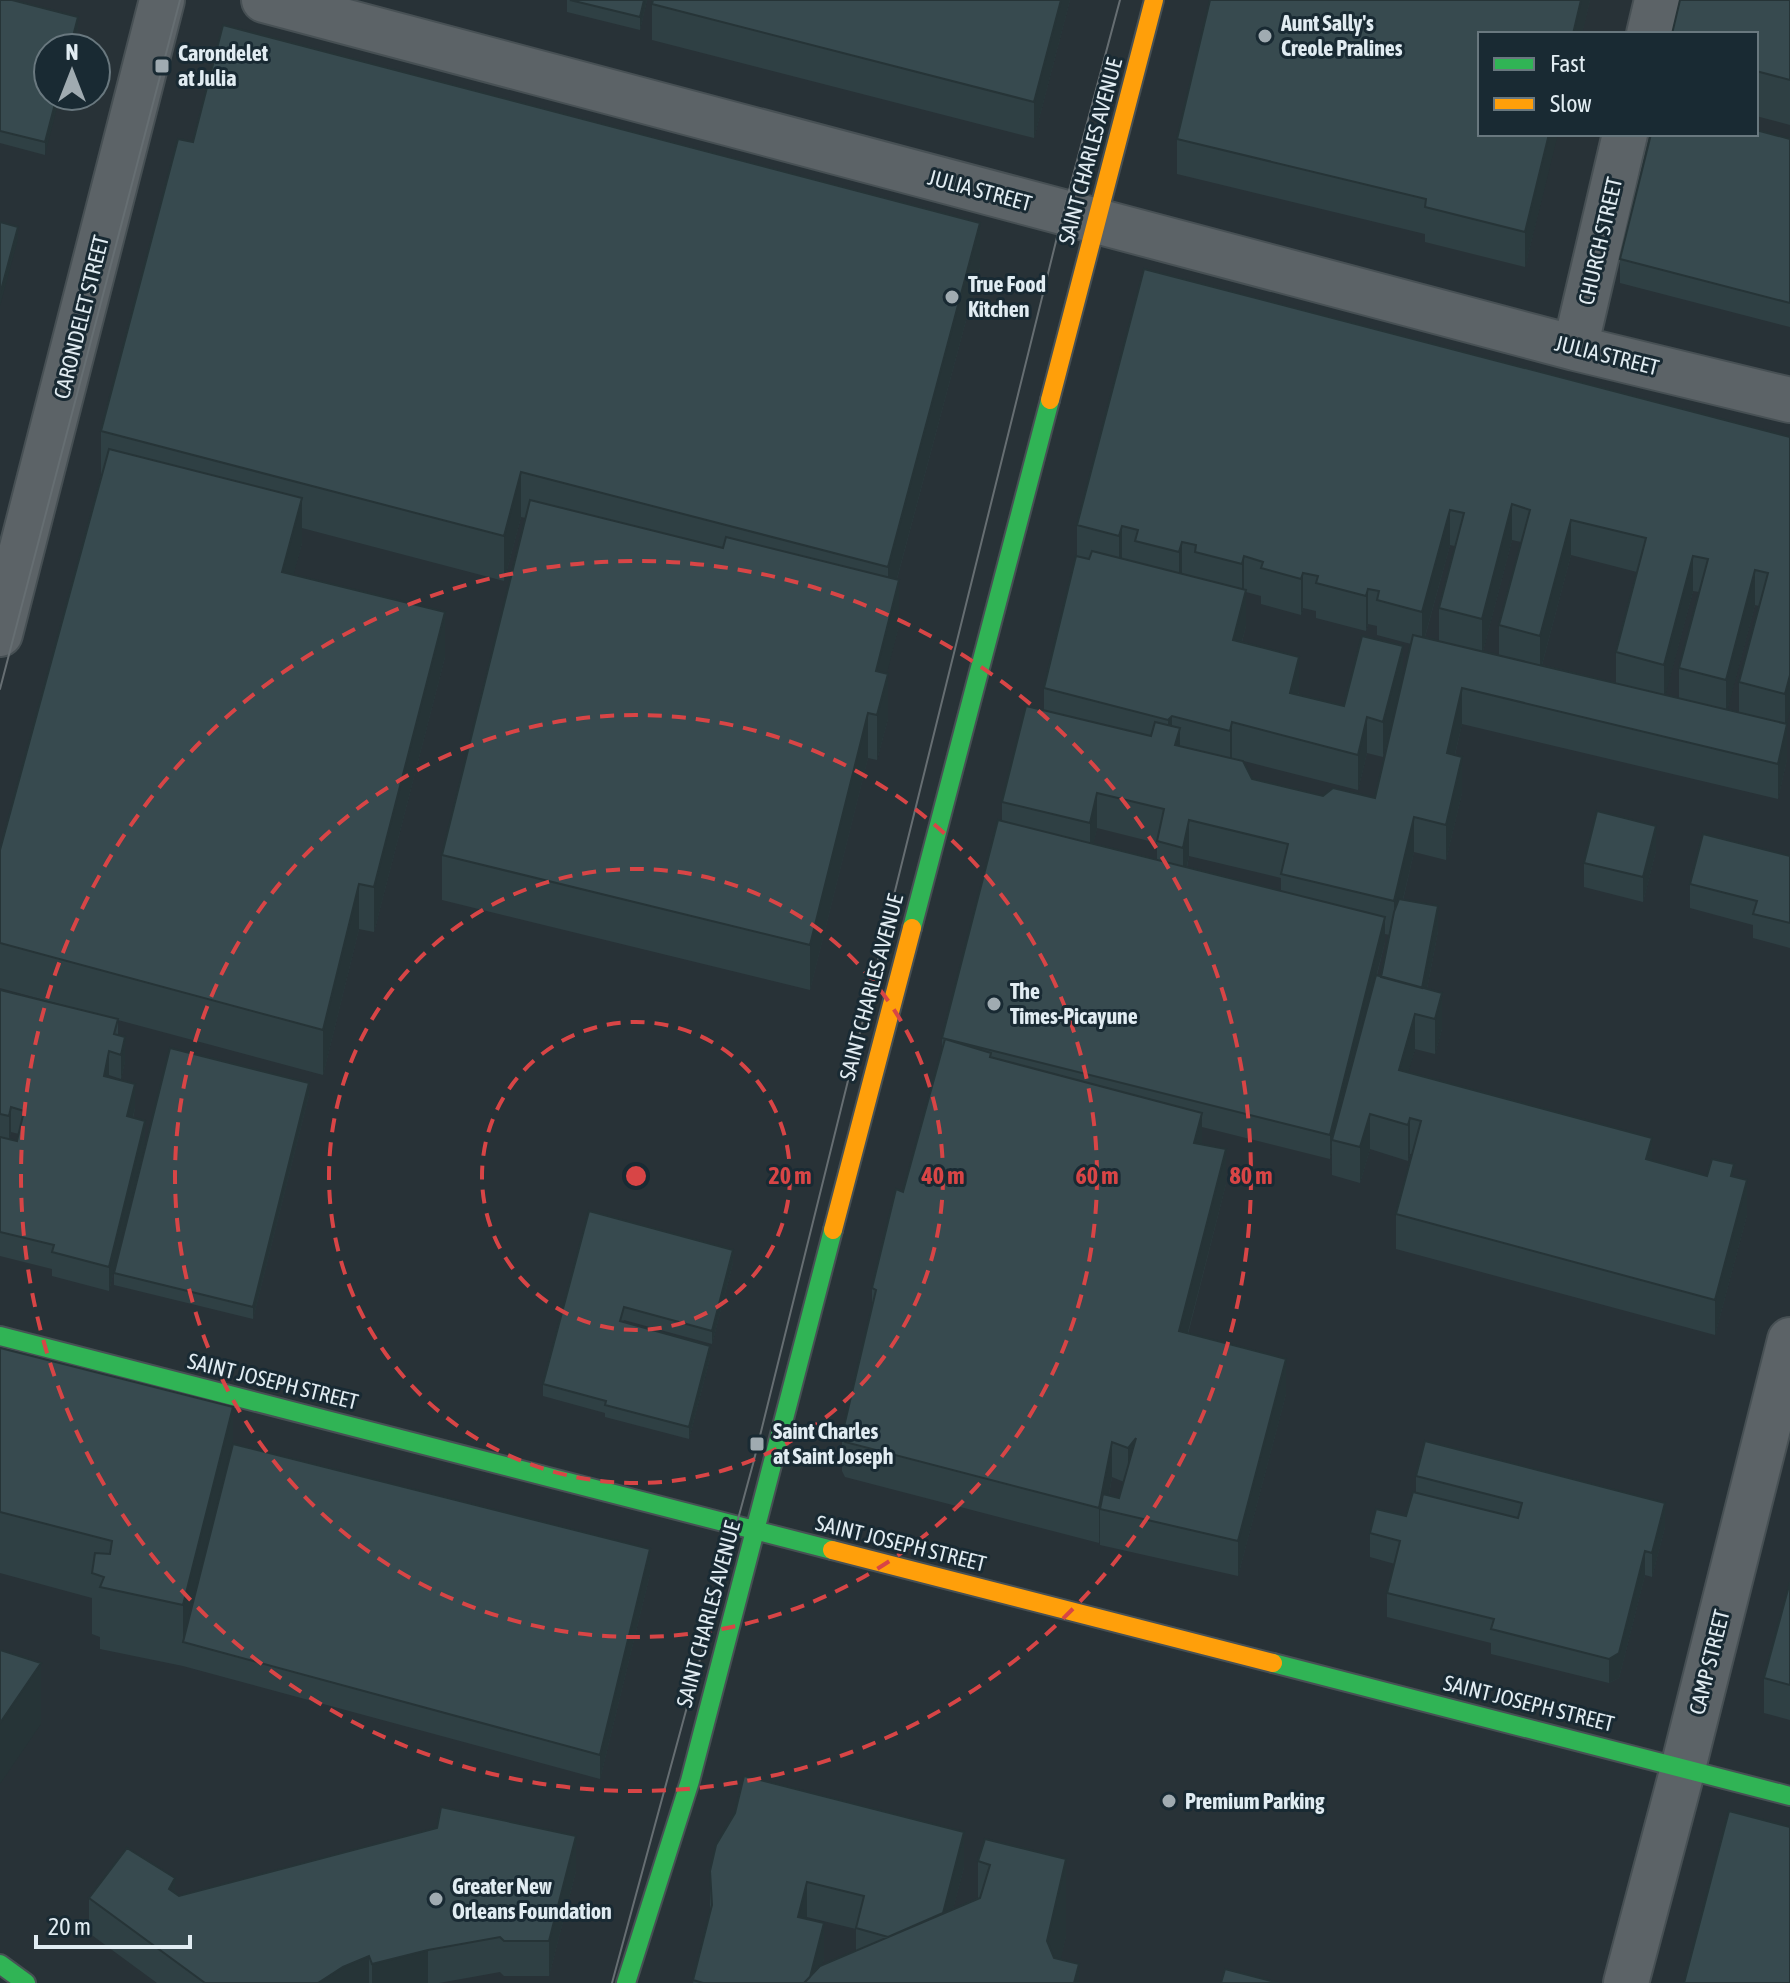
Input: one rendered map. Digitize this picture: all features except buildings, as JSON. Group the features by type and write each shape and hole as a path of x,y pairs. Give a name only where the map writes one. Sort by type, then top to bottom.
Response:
{"street":[{"name":"CARONDELET STREET","path":"0,634 162,0"},
{"name":"JULIA STREET","path":"264,0 1575,348 1790,400"},
{"name":"SAINT CHARLES AVENUE","path":"626,1983 690,1781 1154,0"},
{"path":"1649,32 1657,0"},
{"name":"CHURCH STREET","path":"1575,348 1625,136"},
{"name":"SAINT JOSEPH STREET","path":"0,1336 1790,1796"},
{"name":"CAMP STREET","path":"1626,1983 1790,1340"},
{"path":"0,1964 26,1983"}],"tram line":[{"path":"0,689 180,0"},
{"path":"612,1983 753,1464 1063,213 1120,0"}],"traffic: fast":[{"path":"912,928 1050,400"},
{"path":"626,1983 690,1781 833,1230"},
{"path":"0,1336 832,1550"},
{"path":"1273,1663 1790,1796"},
{"path":"0,1964 26,1983"}],"traffic: slow":[{"path":"1050,400 1154,0"},
{"path":"833,1230 912,928"},
{"path":"832,1550 1273,1663"}],"place":[{"name":"Aunt Sally's Creole Pralines","path":"1265,36"},
{"name":"Carondelet at Julia","path":"162,66"},
{"name":"True Food Kitchen","path":"952,297"},
{"name":"The Times-Picayune","path":"994,1004"},
{"name":"Saint Charles at Saint Joseph","path":"757,1444"},
{"name":"Premium Parking","path":"1169,1801"},
{"name":"Greater New Orleans Foundation","path":"436,1899"}]}
